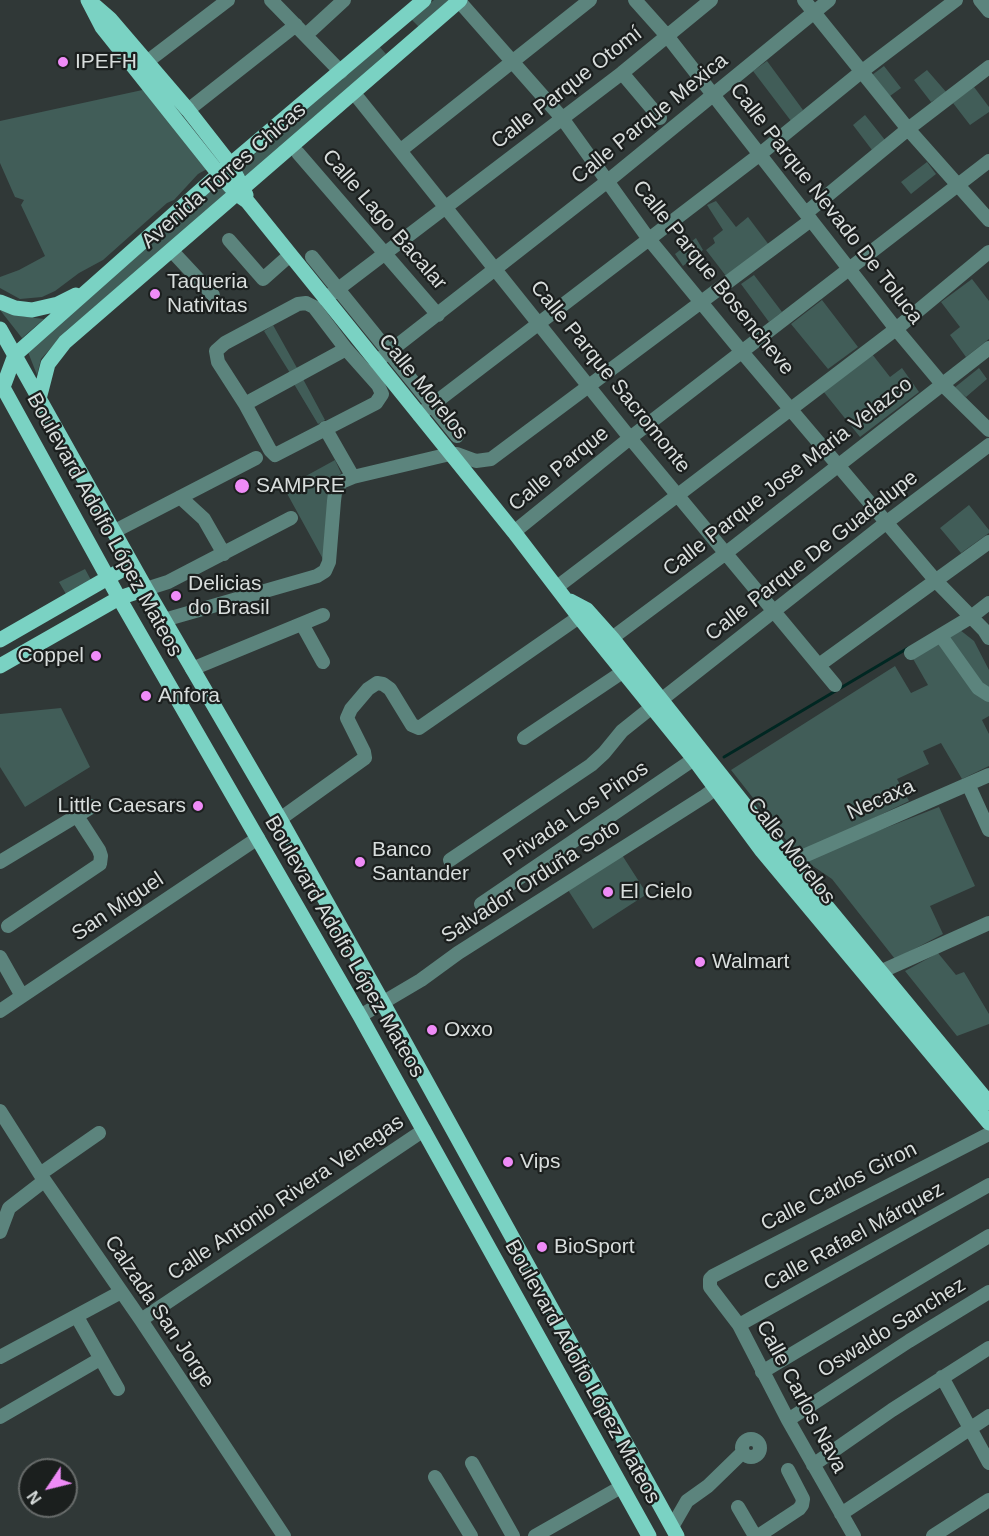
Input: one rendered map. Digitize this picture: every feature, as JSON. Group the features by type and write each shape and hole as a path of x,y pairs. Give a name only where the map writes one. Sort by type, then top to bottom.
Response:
{"main road":[{"path":"88,0 110,19 188,110 225,169"},
{"path":"88,0 102,27 225,169"},
{"name":"Avenida Torres Chicas","path":"15,356 225,169 424,0"},
{"name":"Avenida Torres Chicas","path":"39,399 48,364 65,342 171,250 242,194 460,1"},
{"path":"405,16 407,25 422,34"},
{"path":"384,35 392,36 396,40 400,54"},
{"name":"Calle Morelos","path":"225,169 242,194 376,362 426,410 450,454 579,617 624,671 656,704 720,784 790,862 989,1103"},
{"path":"0,302 15,308 32,310 58,304 92,287"},
{"name":"Boulevard Adolfo López Mateos","path":"0,329 113,532 280,819 674,1532"},
{"path":"2,384 15,356"},
{"name":"Boulevard Adolfo López Mateos","path":"2,384 119,598 360,1016 649,1536"},
{"path":"0,640 132,564"},
{"path":"0,666 119,598 146,589"},
{"name":"Calle Morelos","path":"567,600 587,610 612,639 694,759 720,784 762,851 989,1123"}],"street":[{"path":"148,61 228,0"},
{"path":"271,0 341,72"},
{"path":"306,35 344,0"},
{"path":"401,150 590,0"},
{"name":"Calle Parque Nevado De Toluca","path":"635,0 668,37 896,329 942,384 989,430"},
{"name":"Calle Parque Otomí","path":"325,299 622,73 711,0"},
{"path":"804,0 908,129 989,220"},
{"name":"Calle Parque Mexica","path":"376,362 609,180 830,0"},
{"path":"426,410 759,155 861,72 956,0"},
{"path":"980,0 989,11"},
{"name":"Calle Parque Bosencheve","path":"460,1 562,118 609,180 648,238 742,352 936,580 989,638"},
{"path":"188,110 296,25"},
{"path":"164,620 316,576 325,571 329,562 335,493 341,482 353,477 450,454 457,454 476,461 491,459 703,302 808,216 908,129 989,67"},
{"path":"622,73 660,118"},
{"name":"Calle Parque Sacromonte","path":"354,93 630,438 835,685"},
{"name":"Calle Lago Bacalar","path":"298,153 438,315"},
{"name":"Calle Parque","path":"514,532 630,438 989,161"},
{"path":"229,240 263,279 290,255"},
{"path":"171,250 213,295"},
{"path":"557,587 896,329 989,252"},
{"path":"312,257 389,352 426,410 457,436"},
{"path":"306,303 314,307 346,349 378,385 382,394 381,398 371,406 275,455 218,362 216,351 225,343 298,304 306,303"},
{"name":"Calle Parque Jose Maria Velazco","path":"612,639 989,348"},
{"path":"245,404 346,349"},
{"path":"325,428 353,477"},
{"name":"Calle Parque De Guadalupe","path":"450,860 591,765 622,731 887,522 989,445"},
{"path":"113,532 256,459"},
{"path":"180,497 204,519 224,554"},
{"path":"146,589 168,582 291,518"},
{"path":"819,665 989,542"},
{"path":"911,653 971,617 989,603"},
{"path":"192,669 323,615"},
{"path":"280,819 365,758 347,718 351,709 368,689 377,684 383,684 390,689 412,725 419,728 579,617"},
{"path":"302,624 323,662"},
{"path":"941,636 978,688 989,695"},
{"path":"524,738 624,671"},
{"name":"Privada Los Pinos","path":"481,904 694,759"},
{"name":"Necaxa","path":"790,862 989,775"},
{"name":"Salvador Orduña Soto","path":"360,1016 720,784"},
{"path":"968,784 989,830"},
{"path":"0,862 93,806"},
{"path":"8,926 100,864 99,850 77,816"},
{"name":"San Miguel","path":"0,1011 258,838"},
{"path":"880,972 989,923"},
{"path":"0,957 22,996"},
{"name":"Calzada San Jorge","path":"0,1111 284,1536"},
{"name":"Calle Antonio Rivera Venegas","path":"141,1320 424,1130"},
{"path":"0,1232 9,1208 42,1177 99,1133"},
{"name":"Calle Carlos Giron","path":"710,1279 989,1134"},
{"name":"Calle Rafael Márquez","path":"739,1325 989,1185"},
{"path":"762,1372 989,1236"},
{"name":"Calle Carlos Nava","path":"710,1279 710,1287 739,1325 788,1420 854,1536"},
{"path":"0,1357 121,1292"},
{"name":"Oswaldo Sanchez","path":"788,1420 989,1292"},
{"path":"77,1317 118,1389"},
{"path":"813,1465 942,1377 989,1348"},
{"path":"0,1417 100,1359"},
{"path":"942,1377 989,1463"},
{"path":"842,1514 989,1416"},
{"path":"674,1532 687,1501 708,1486 743,1452"},
{"path":"472,1463 513,1536"},
{"path":"738,1507 757,1536 799,1509 803,1499 788,1470"},
{"path":"435,1477 471,1536"},
{"path":"535,1536 621,1486"},
{"path":"933,1536 989,1500"}],"green space":[{"path":"434,0 450,0 419,27 411,19"},
{"path":"378,45 386,54 245,178 241,166"},
{"path":"767,61 803,110 791,121 753,71"},
{"path":"884,66 901,88 890,96 872,75"},
{"path":"927,70 947,93 931,102 914,80"},
{"path":"974,87 989,107 989,112 970,125 953,103"},
{"path":"147,89 207,169 198,174 174,200 167,203 103,260 79,273 55,291 42,297 20,299 0,288 0,277 45,256 21,205 24,200 15,197 0,163 0,121"},
{"path":"865,115 885,140 872,150 853,125"},
{"path":"927,162 936,174 911,194 901,182"},
{"path":"221,181 233,190 66,331 41,359 37,375 28,352"},
{"path":"716,201 736,227 748,217 769,245 726,276 706,250 715,243 713,238 723,230 707,205"},
{"path":"696,238 703,250 683,266 675,254"},
{"path":"754,275 782,312 769,322 741,284"},
{"path":"972,279 989,301 989,339 966,357 950,335 960,327 941,302"},
{"path":"822,300 858,347 828,369 791,324"},
{"path":"0,310 19,316 44,319 22,338"},
{"path":"273,325 297,368 290,373 264,331"},
{"path":"872,354 890,377 902,368 919,392 860,437 823,391"},
{"path":"979,368 987,379 966,397 954,388"},
{"path":"303,379 325,420 318,424 294,384"},
{"path":"335,460 341,473 329,487 323,559 284,488"},
{"path":"969,505 989,533 961,553 940,528"},
{"path":"85,569 91,580 66,594 59,582"},
{"path":"955,626 974,641 989,670 989,716 982,720 989,734 989,766 962,779 941,743 923,751 929,764 897,779 909,801 798,855 731,770 895,666 911,693 928,685 912,657"},
{"path":"61,708 90,767 25,807 0,767 0,714"},
{"path":"939,807 975,886 930,906 943,934 895,959 832,879 804,860"},
{"name":"El Cielo","path":"622,855 647,894 593,929 568,890"},
{"path":"938,953 956,975 964,972 989,1014 989,1024 957,1036 905,971"}],"waterway":[{"path":"724,757 908,648"}],"place":[{"name":"IPEFH","path":"63,62"},
{"name":"Taqueria Nativitas","path":"155,294"},
{"name":"SAMPRE","path":"242,486"},
{"name":"Delicias do Brasil","path":"176,596"},
{"name":"Coppel","path":"96,656"},
{"name":"Anfora","path":"146,696"},
{"name":"Little Caesars","path":"198,806"},
{"name":"Banco Santander","path":"360,862"},
{"name":"El Cielo","path":"608,892"},
{"name":"Walmart","path":"700,962"},
{"name":"Oxxo","path":"432,1030"},
{"name":"Vips","path":"508,1162"},
{"name":"BioSport","path":"542,1247"}]}
